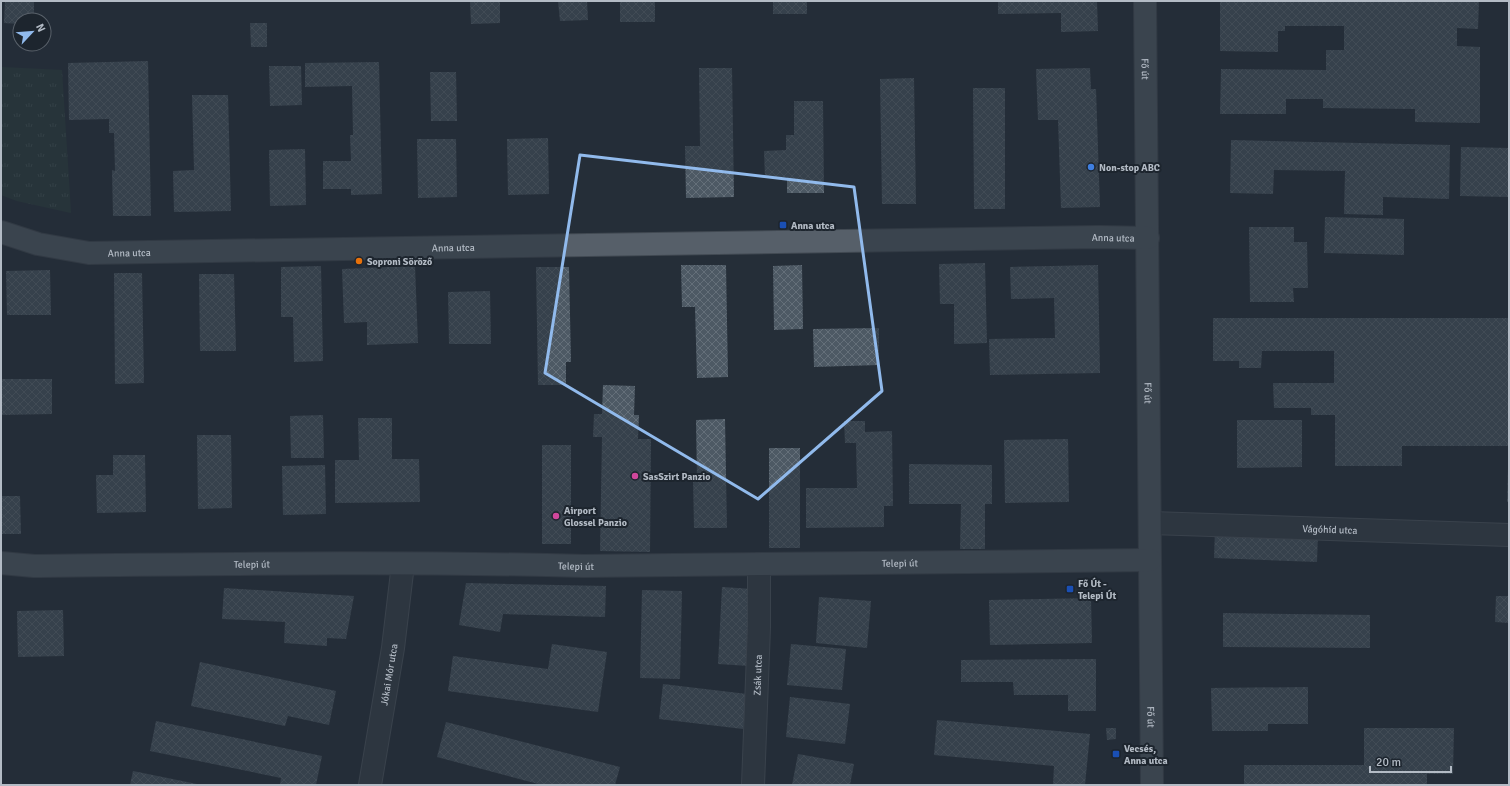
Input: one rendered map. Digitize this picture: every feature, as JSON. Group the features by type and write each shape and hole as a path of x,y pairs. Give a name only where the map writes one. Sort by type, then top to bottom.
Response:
{"main road":[{"name":"Fő út","path":"1145,1 1151,523 1152,785"},
{"name":"Anna utca","path":"1,232 38,244 89,253 1083,237 1148,238"},
{"name":"Telepi út","path":"1,563 34,566 326,563 759,564 1150,560"}],"street":[{"name":"Vágóhíd utca","path":"1151,523 1509,535"},
{"name":"Jókai Mór utca","path":"370,785 393,648 403,564"},
{"name":"Zsák utca","path":"753,785 759,627 759,564"}],"highlighted area":[{"path":"580,155 854,187 882,391 758,499 545,373"}],"green space":[{"path":"1,67 62,70 71,213 17,201 1,195"}],"building":[{"path":"5,1 34,1 34,12 12,12 12,24 4,23"},
{"path":"470,1 500,1 500,23 471,24"},
{"path":"558,1 587,1 588,20 560,21"},
{"path":"620,1 655,1 655,22 620,22"},
{"path":"773,1 807,1 807,14 773,14"},
{"path":"998,1 1097,1 1098,31 1061,32 1061,13 998,14"},
{"path":"1220,1 1479,1 1478,29 1457,28 1457,46 1480,47 1480,123 1415,122 1415,109 1323,108 1323,99 1286,99 1286,114 1220,114 1221,69 1326,70 1326,50 1344,50 1344,26 1285,26 1285,31 1278,31 1278,52 1220,51"},
{"path":"250,23 267,23 267,47 251,47"},
{"path":"148,61 151,216 113,216 112,170 115,171 114,133 109,133 109,119 69,120 68,63"},
{"path":"379,62 382,194 351,195 351,189 323,189 323,161 351,161 350,135 353,135 352,86 305,87 305,63"},
{"path":"269,66 301,66 302,105 270,106"},
{"path":"699,68 732,68 734,197 686,198 685,146 700,146"},
{"path":"1090,68 1091,89 1096,89 1100,207 1061,208 1058,120 1038,120 1036,69"},
{"path":"430,72 456,72 457,121 431,121"},
{"path":"914,78 916,204 882,204 880,79"},
{"path":"973,88 1005,88 1005,209 974,209"},
{"path":"192,95 228,95 231,211 174,212 173,171 194,170"},
{"path":"794,101 823,101 824,193 787,193 787,177 765,178 764,151 786,150 786,135 794,135"},
{"path":"548,138 549,194 508,195 507,139"},
{"path":"417,139 456,139 457,197 418,198"},
{"path":"1231,140 1450,145 1449,199 1383,197 1383,215 1344,214 1345,171 1274,170 1273,194 1230,193"},
{"path":"1461,147 1509,148 1509,197 1460,196"},
{"path":"305,149 306,205 270,206 269,150"},
{"path":"1325,217 1404,219 1404,255 1324,253"},
{"path":"1249,227 1294,227 1294,242 1307,242 1308,288 1293,288 1294,302 1250,302"},
{"path":"985,263 987,343 954,344 954,304 940,304 939,264"},
{"path":"681,265 726,265 728,377 697,378 695,307 682,307"},
{"path":"802,265 803,329 774,330 773,266"},
{"path":"1098,265 1100,373 990,375 989,339 1055,338 1054,298 1011,299 1010,267"},
{"path":"321,266 323,361 294,362 293,317 281,317 281,267"},
{"path":"415,266 418,343 367,345 367,322 344,323 342,269"},
{"path":"536,267 569,267 571,362 566,362 566,385 538,385"},
{"path":"50,270 51,315 7,315 6,271"},
{"path":"114,273 142,273 144,383 115,384"},
{"path":"199,274 234,274 236,351 200,351"},
{"path":"490,291 491,344 449,344 448,292"},
{"path":"1213,318 1509,318 1509,446 1402,446 1402,466 1335,466 1335,415 1311,415 1311,408 1274,408 1273,383 1334,383 1334,351 1262,351 1261,368 1239,368 1239,361 1213,361"},
{"path":"879,328 879,365 814,367 813,329"},
{"path":"1,379 52,379 52,414 1,415"},
{"path":"603,385 635,386 634,415 639,415 638,439 651,439 650,552 600,551 602,437 593,437 594,414 602,414"},
{"path":"323,415 324,458 291,458 290,416"},
{"path":"358,418 392,418 392,459 419,459 420,502 335,503 335,460 359,460"},
{"path":"725,419 727,528 694,528 693,479 697,479 696,420"},
{"path":"1237,420 1302,420 1302,467 1237,468"},
{"path":"844,421 865,421 865,432 892,431 893,506 884,506 884,527 806,528 806,488 857,488 856,443 845,443"},
{"path":"197,435 231,435 232,508 198,509"},
{"path":"1068,439 1069,502 1005,503 1004,440"},
{"path":"542,445 571,445 571,544 542,544"},
{"path":"769,448 800,448 800,548 769,548"},
{"path":"113,455 145,455 146,512 97,513 96,475 113,475"},
{"path":"909,464 992,465 992,504 985,504 985,549 960,549 961,504 909,504"},
{"path":"325,465 326,514 283,515 282,466"},
{"path":"1508,468 1509,502 1507,502"},
{"path":"1,496 20,496 21,534 1,534"},
{"path":"1215,530 1318,533 1317,562 1214,558"},
{"path":"466,583 606,586 605,617 503,614 500,632 459,625"},
{"path":"722,587 753,589 749,666 718,664"},
{"path":"224,588 354,596 346,639 327,638 327,646 284,643 285,622 222,619"},
{"path":"642,590 682,591 680,679 640,678"},
{"path":"1496,596 1509,596 1509,623 1495,622"},
{"path":"819,597 871,601 867,648 816,643"},
{"path":"1091,598 1092,643 990,645 989,600"},
{"path":"63,610 64,656 18,657 17,611"},
{"path":"1223,613 1370,615 1370,648 1223,647"},
{"path":"552,644 607,652 598,712 448,691 453,656 548,669"},
{"path":"791,644 846,649 842,690 787,685"},
{"path":"1096,659 1096,711 1068,711 1068,695 1014,695 1013,682 961,682 961,660"},
{"path":"200,662 336,691 329,725 288,716 285,726 191,706"},
{"path":"663,684 747,694 743,729 659,719"},
{"path":"1308,687 1308,724 1268,724 1268,731 1212,731 1211,688"},
{"path":"790,697 850,704 845,744 786,737"},
{"path":"937,720 1090,734 1085,785 1053,785 1054,766 934,755"},
{"path":"156,721 322,756 316,785 280,785 281,778 150,751"},
{"path":"446,722 620,767 615,785 542,785 437,757"},
{"path":"1106,728 1116,728 1116,739 1107,740"},
{"path":"1364,728 1454,728 1453,774 1427,774 1427,785 1244,785 1244,765 1364,765"},
{"path":"798,754 854,764 850,785 792,785"},
{"path":"133,771 197,784 197,785 130,785"}],"place":[{"name":"Non-stop ABC","path":"1091,167"},
{"name":"Anna utca","path":"783,225"},
{"name":"Soproni Söröző","path":"359,261"},
{"name":"SasSzirt Panzio","path":"635,476"},
{"name":"Airport Glossel Panzio","path":"556,516"},
{"name":"Fő Út - Telepi Út","path":"1070,589"},
{"name":"Vecsés, Anna utca","path":"1116,754"}]}
